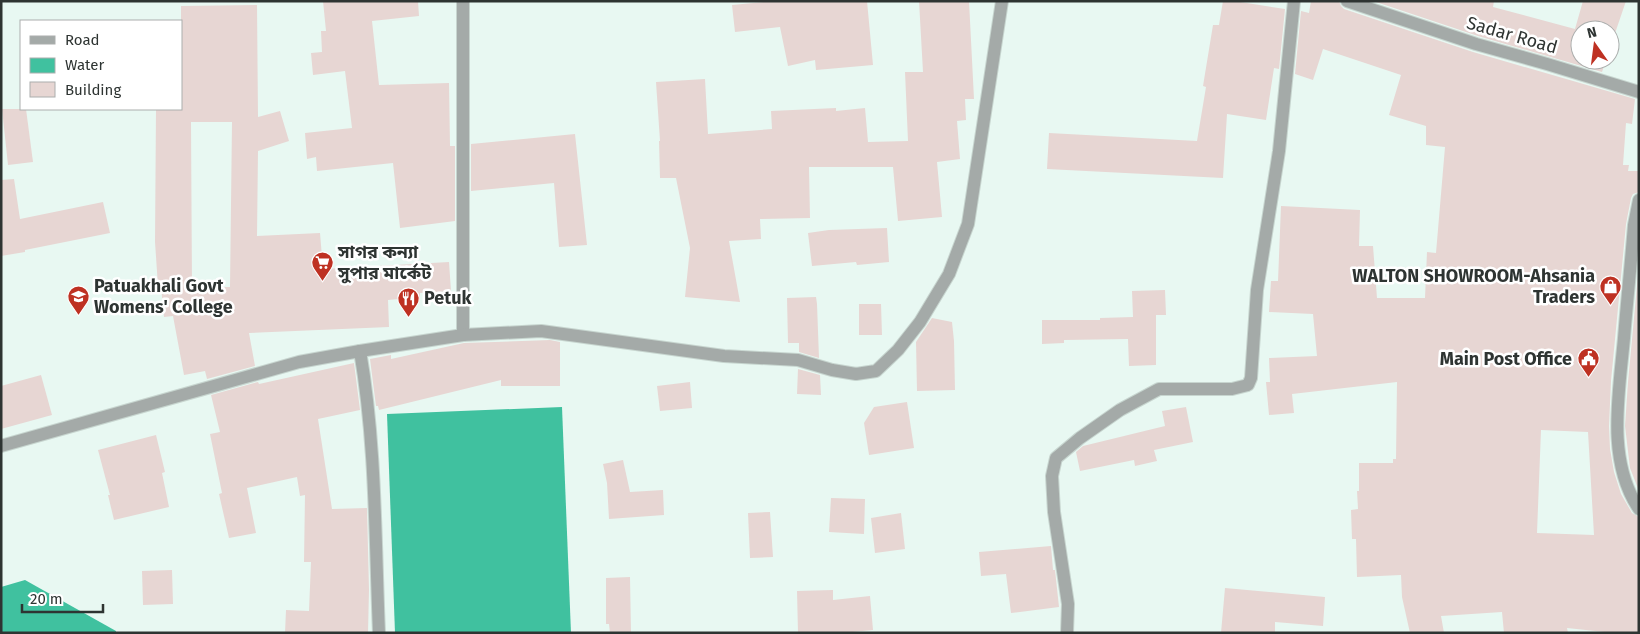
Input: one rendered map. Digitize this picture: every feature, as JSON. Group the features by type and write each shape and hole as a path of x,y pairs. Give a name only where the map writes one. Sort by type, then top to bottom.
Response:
{"street":[{"path":"463,1 463,335"},
{"path":"1,446 299,362 463,335 541,331 724,356 798,360 832,370 856,374 876,371 898,350 920,322 949,274 968,224 1002,1"},
{"path":"1067,633 1068,604 1054,512 1052,476 1056,458 1080,438 1120,410 1159,389 1232,389 1248,386 1251,378 1257,290 1279,151 1294,1"},
{"name":"Sadar Road","path":"1347,1 1476,44 1639,92"},
{"path":"1639,200 1634,225 1616,416 1622,469 1626,483 1639,509"},
{"path":"360,351 367,387 379,633"}],"water":[{"path":"562,407 571,633 395,633 387,414"},
{"path":"25,580 116,631 116,633 1,633 1,587"}],"building":[{"path":"323,1 418,1 419,16 372,21 379,85 449,83 450,146 455,146 455,221 400,228 393,163 317,171 316,157 307,159 305,133 352,128 345,71 313,75 311,53 322,52 321,31 326,31"},
{"path":"773,1 867,1 873,65 816,70 815,60 788,66 780,27 735,32 732,5"},
{"path":"919,1 969,1 974,99 965,99 966,120 957,121 960,159 937,162 942,217 898,221 893,167 809,167 810,218 760,219 761,239 729,241 740,302 685,297 690,248 676,178 660,178 660,141 656,82 705,79 708,134 772,129 771,111 836,108 836,111 865,108 868,142 908,141 905,72 923,72"},
{"path":"1223,1 1285,9 1279,69 1274,68 1266,120 1227,114 1223,178 1047,169 1049,133 1197,141 1206,87 1203,86 1213,25 1219,25"},
{"path":"1311,1 1339,1 1344,9 1473,52 1635,99 1632,124 1626,123 1623,165 1629,165 1628,171 1639,171 1639,192 1633,194 1631,198 1626,224 1611,381 1609,426 1614,472 1621,494 1632,513 1639,517 1638,633 1614,633 1567,628 1568,633 1504,633 1502,612 1441,616 1444,633 1410,633 1402,597 1401,575 1357,577 1356,539 1352,539 1351,510 1358,509 1359,463 1393,463 1393,459 1396,459 1397,382 1292,394 1294,413 1269,415 1266,382 1270,382 1269,358 1317,356 1313,314 1269,312 1271,281 1278,281 1281,206 1360,210 1359,246 1373,246 1377,298 1425,298 1427,252 1436,253 1445,147 1426,145 1426,126 1389,115 1401,75 1323,49 1313,80 1295,74 1301,11 1309,13","holes":["1541,430 1588,432 1594,535 1537,533"]},
{"path":"1373,1 1494,1 1493,7 1570,28 1570,63 1478,36"},
{"path":"1583,1 1626,1 1620,20 1578,20"},
{"path":"257,5 258,117 280,111 289,141 258,151 257,236 320,233 323,269 449,262 451,291 420,293 420,297 388,300 389,327 249,333 255,366 207,379 205,371 184,375 173,316 164,317 161,286 158,286 155,242 156,110 182,110 181,6","holes":["191,122 232,122 230,287 192,287"]},
{"path":"2,109 26,110 33,162 8,165"},
{"path":"575,134 587,245 559,247 554,183 471,191 471,144"},
{"path":"14,179 20,219 103,202 110,233 1,256 1,180"},
{"path":"887,228 889,262 857,265 856,262 812,266 808,233 829,230"},
{"path":"1639,265 1639,491 1630,468 1625,426"},
{"path":"1165,290 1166,315 1156,315 1156,365 1129,366 1128,339 1064,340 1064,343 1042,344 1042,320 1100,320 1100,318 1133,317 1132,291"},
{"path":"816,297 819,358 799,352 799,343 788,343 787,298"},
{"path":"859,304 881,304 882,335 859,335"},
{"path":"932,318 952,322 955,390 917,391 916,342"},
{"path":"550,340 560,342 560,386 501,386 501,380 379,410 378,406 376,406 370,359 391,355 391,359 464,343"},
{"path":"354,363 360,410 318,419 332,509 367,508 368,633 285,633 286,610 309,611 311,562 304,562 305,495 300,496 297,477 247,488 256,533 229,538 219,494 222,493 210,434 220,432 211,395 258,382 259,384"},
{"path":"798,369 820,375 821,395 797,394"},
{"path":"41,375 52,415 1,429 1,386"},
{"path":"690,382 692,408 660,411 657,386"},
{"path":"907,402 914,448 869,455 864,423 874,407"},
{"path":"1186,407 1193,442 1154,450 1157,461 1135,466 1134,460 1080,471 1076,452 1083,446 1165,426 1162,411"},
{"path":"156,435 165,472 162,473 169,507 114,520 108,495 110,495 98,450"},
{"path":"623,460 630,492 663,490 664,515 609,519 607,483 603,464"},
{"path":"831,498 865,499 864,534 829,532"},
{"path":"770,512 773,557 750,558 748,513"},
{"path":"901,513 905,549 875,553 871,518"},
{"path":"1051,546 1059,607 1011,613 1006,574 981,576 979,552"},
{"path":"172,570 173,604 143,605 142,571"},
{"path":"630,577 631,633 610,633 609,624 606,624 606,578"},
{"path":"1225,588 1325,597 1323,626 1275,622 1275,633 1221,633"},
{"path":"833,590 833,600 870,596 873,630 842,633 798,633 797,591"}],"place":[{"name":"সাগর কন্যা সুপার মার্কেট","path":"322,281"},
{"name":"WALTON SHOWROOM-Ahsania Traders","path":"1611,305"},
{"name":"Patuakhali Govt Womens' College","path":"78,315"},
{"name":"Petuk","path":"408,317"},
{"name":"Main Post Office","path":"1588,378"}]}
